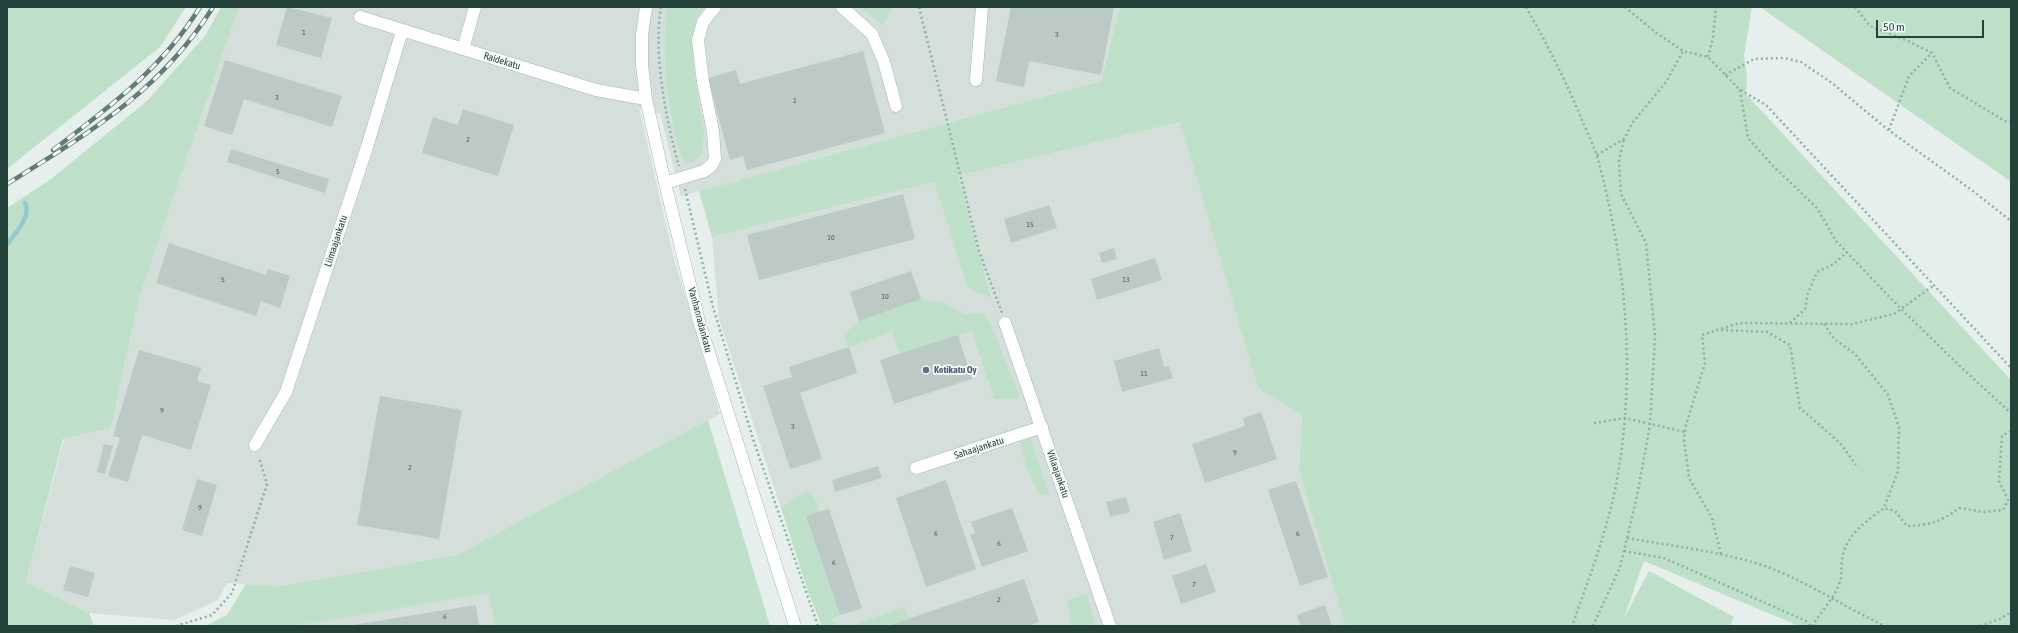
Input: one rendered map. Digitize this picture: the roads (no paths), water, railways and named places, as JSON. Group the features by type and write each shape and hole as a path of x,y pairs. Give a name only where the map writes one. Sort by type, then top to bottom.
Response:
{"street":[{"path":"463,49 475,7"},
{"name":"Vanhanradankatu","path":"646,7 642,36 642,65 646,99 665,183 699,320 795,626"},
{"path":"665,183 704,171 711,166 715,159 713,132 703,82 698,40 703,22 715,7"},
{"path":"842,7 872,34 884,62 896,106"},
{"path":"976,80 982,7"},
{"name":"Raidekatu","path":"360,17 596,90 646,99"},
{"name":"Liimaajankatu","path":"255,445 286,392 367,147 402,31"},
{"name":"Viilaajankatu","path":"1005,322 1110,626"},
{"name":"Sahaajankatu","path":"916,468 1042,427"}],"waterway":[{"path":"7,244 22,225 27,208 25,203"}],"railway":[{"path":"53,150 114,102 152,68 185,29 200,7"},
{"path":"7,184 95,128 147,86 193,37 213,7"}],"place":[{"name":"Kotikatu Oy","path":"926,370"}]}
